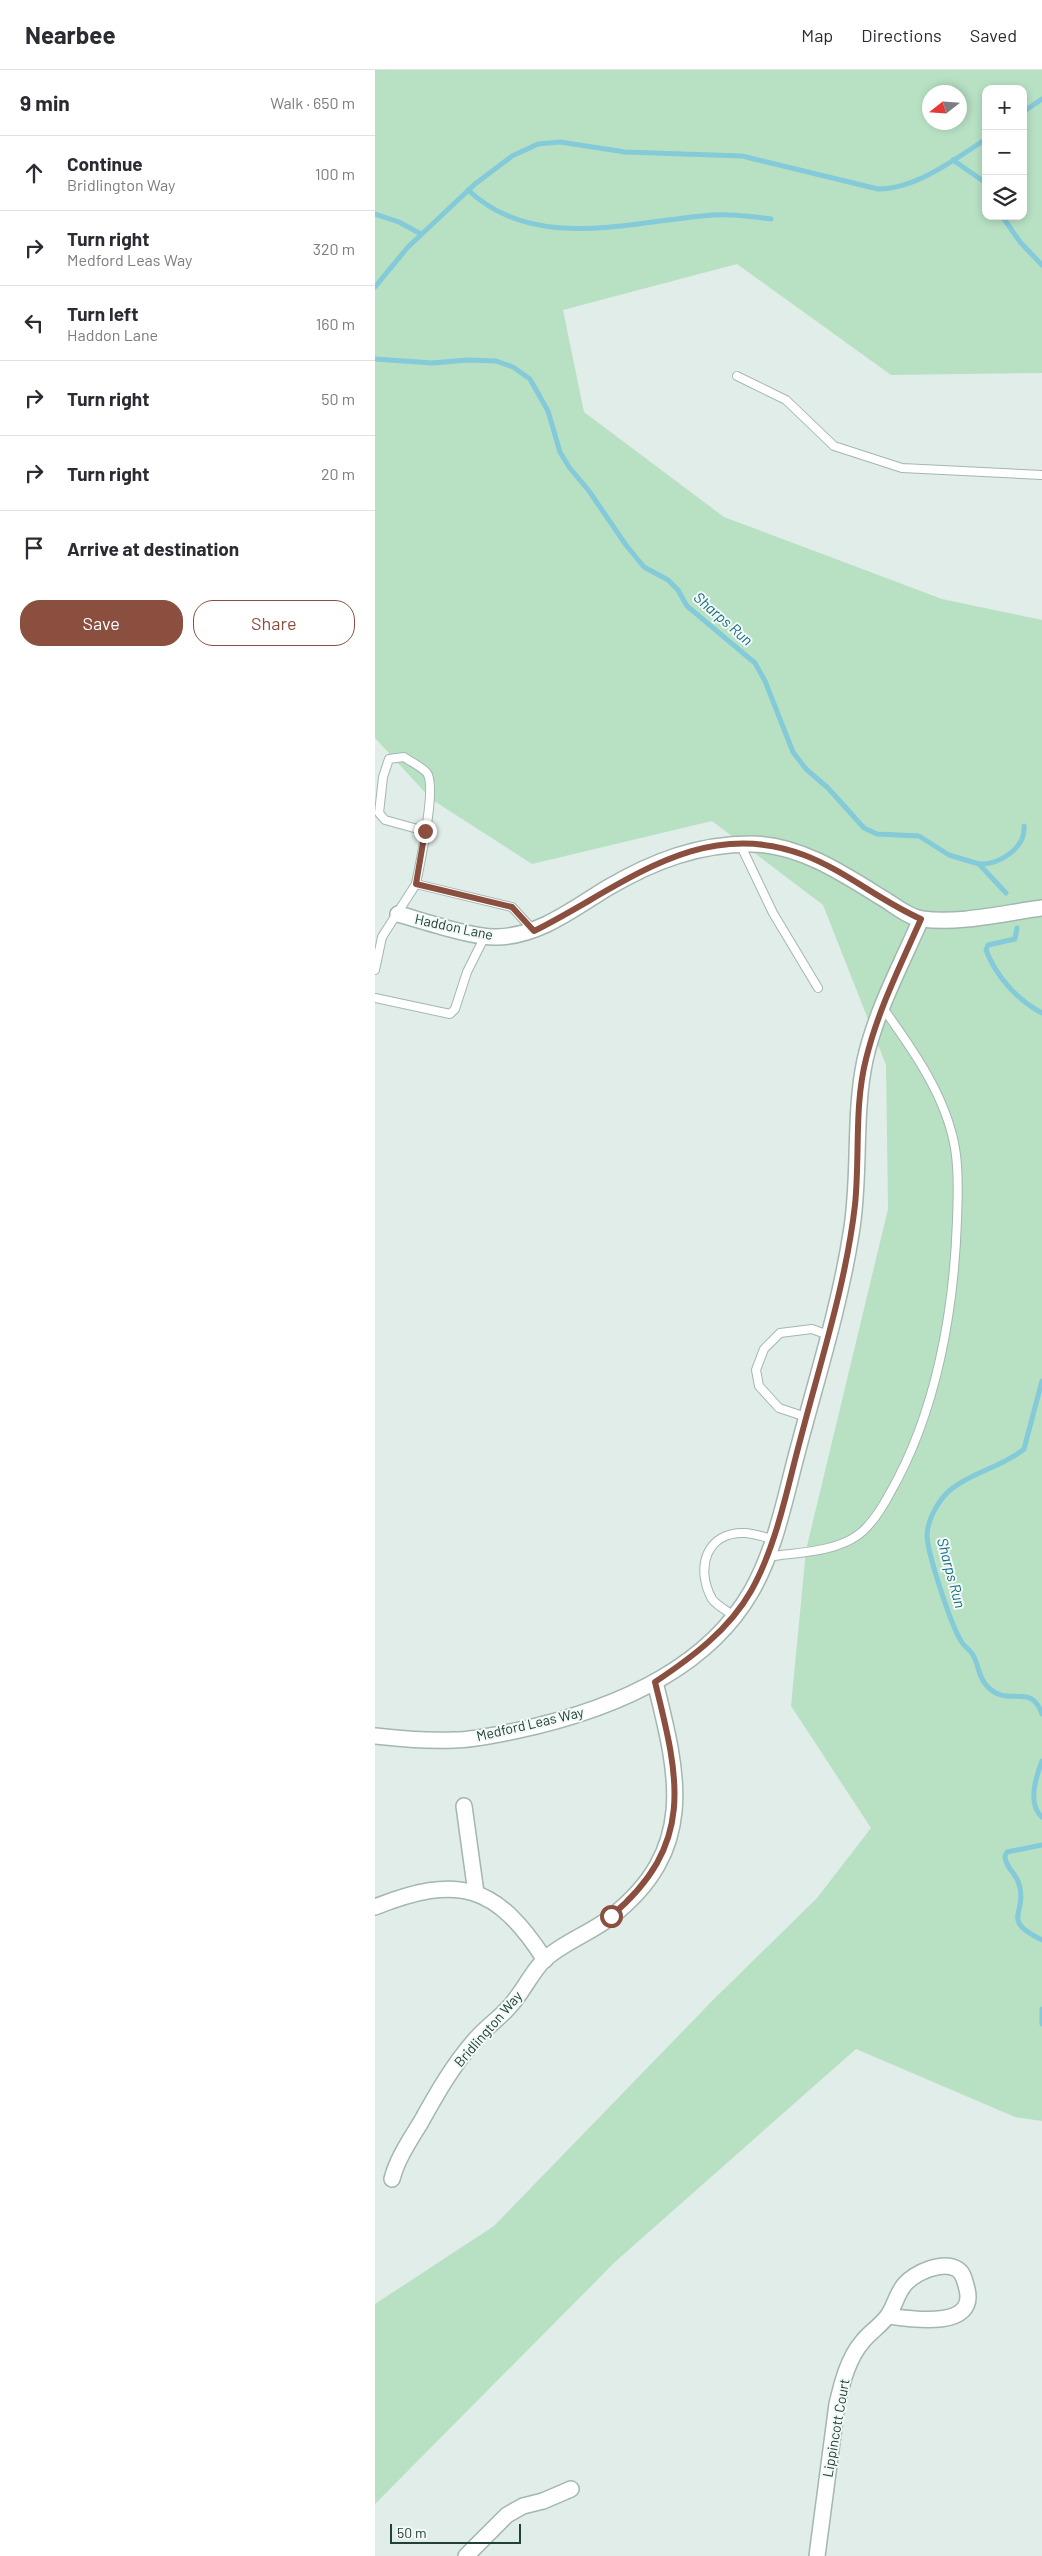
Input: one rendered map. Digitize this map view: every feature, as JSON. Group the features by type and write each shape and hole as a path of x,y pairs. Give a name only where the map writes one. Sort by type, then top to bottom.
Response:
{"street":[{"name":"Haddon Lane","path":"398,914 495,938 534,931 654,864 677,854 702,848 740,844 777,847 804,855 921,919"},
{"path":"921,919 988,916 1036,908"},
{"name":"Medford Leas Way","path":"375,1736 456,1740 503,1733 548,1723 600,1707 655,1682 690,1659 733,1615 750,1593 767,1557 773,1539 828,1335 851,1235 855,1202 859,1107 865,1060 883,1008 921,919"},
{"name":"Bridlington Way","path":"392,2179 412,2136 446,2078 477,2038 509,2007 545,1960 597,1927 625,1904 648,1876 666,1844 675,1810 675,1774 671,1742 655,1682"},
{"path":"464,1806 476,1893"},
{"path":"375,1908 437,1889 455,1888 476,1893 495,1904 522,1927 545,1960"},
{"name":"Lippincott Court","path":"817,2556 842,2382 861,2342 889,2316 899,2294 906,2284 918,2274 947,2266 957,2269 964,2277 968,2294 965,2306 956,2314 931,2321 889,2316"},
{"path":"466,2556 507,2515 523,2506 543,2501 571,2490"}],"lane":[{"path":"737,376 786,400 834,446 902,468 1042,474"},
{"path":"375,970 382,937 416,884 425,831 431,785 427,773 404,757 389,759 383,777 379,813 385,820 425,831"},
{"path":"740,844 773,913 818,988"},
{"path":"416,884 512,907 534,931"},
{"path":"375,998 450,1014 455,1009 467,972 485,936"},
{"path":"767,1557 833,1547 858,1535 879,1512 904,1469 914,1443 927,1408 941,1347 955,1269 958,1197 955,1149 942,1105 912,1049 883,1008"},
{"path":"806,1417 779,1408 759,1386 756,1370 764,1349 780,1333 811,1329 828,1335"},
{"path":"733,1615 713,1600 703,1572 707,1552 724,1538 745,1533 773,1539"}],"green space":[{"path":"375,70 1042,70 1042,373 891,375 737,264 563,310 584,412 724,517 942,599 1042,620 1042,2121 1015,2117 856,2049 615,2262 375,2504 375,2304 494,2226 713,2000 817,1898 871,1828 791,1706 806,1550 888,1209 886,1065 823,905 712,821 532,864 431,799 375,738"}],"waterway":[{"path":"1027,109 1042,99"},
{"path":"375,287 408,247 475,184 512,156 538,144 560,142 625,152 742,156 878,189 907,184 935,172 982,142"},
{"path":"953,160 982,180"},
{"path":"468,190 494,209 521,221 550,227 611,227 720,215 771,219"},
{"path":"375,214 399,222 421,234"},
{"path":"1005,220 1020,242 1042,265"},
{"name":"Sharps Run","path":"375,359 432,363 468,360 496,361 513,367 530,379 548,411 560,452 626,545 644,567 668,580 678,590 687,606 755,663 765,681 793,752 806,769 828,788 864,828 877,834 919,836 949,855 979,864 1006,893"},
{"path":"979,864 995,862 1010,854 1021,841 1024,826"},
{"name":"Sharps Run","path":"1017,928 1015,939 988,945 986,950 995,969 1008,986 1024,1001 1042,1013"},
{"name":"Sharps Run","path":"1042,1381 1024,1449 1005,1461 972,1476 945,1495 930,1520 927,1536 946,1606 957,1633 962,1643 973,1655 984,1682 995,1692 1003,1695 1031,1699 1037,1704 1042,1714"},
{"name":"Sharps Run","path":"1042,1761 1034,1790 1037,1812 1042,1817"},
{"name":"Sharps Run","path":"1042,1845 1007,1852 1005,1856 1005,1860 1019,1884 1021,1894 1018,1921 1029,1933 1042,1940"},
{"name":"Sharps Run","path":"1042,2009 1042,2024"}],"route":[{"path":"425,831 416,884 512,907 534,931 610,887 677,854 702,848 753,844 777,847 804,855 878,895 903,911 921,919 883,1008 865,1060 859,1107 857,1172 851,1235 831,1323 775,1535 750,1593 740,1608 724,1627 690,1659 655,1682 671,1742 675,1774 675,1810 672,1827 659,1861 638,1891 611,1916"}]}
